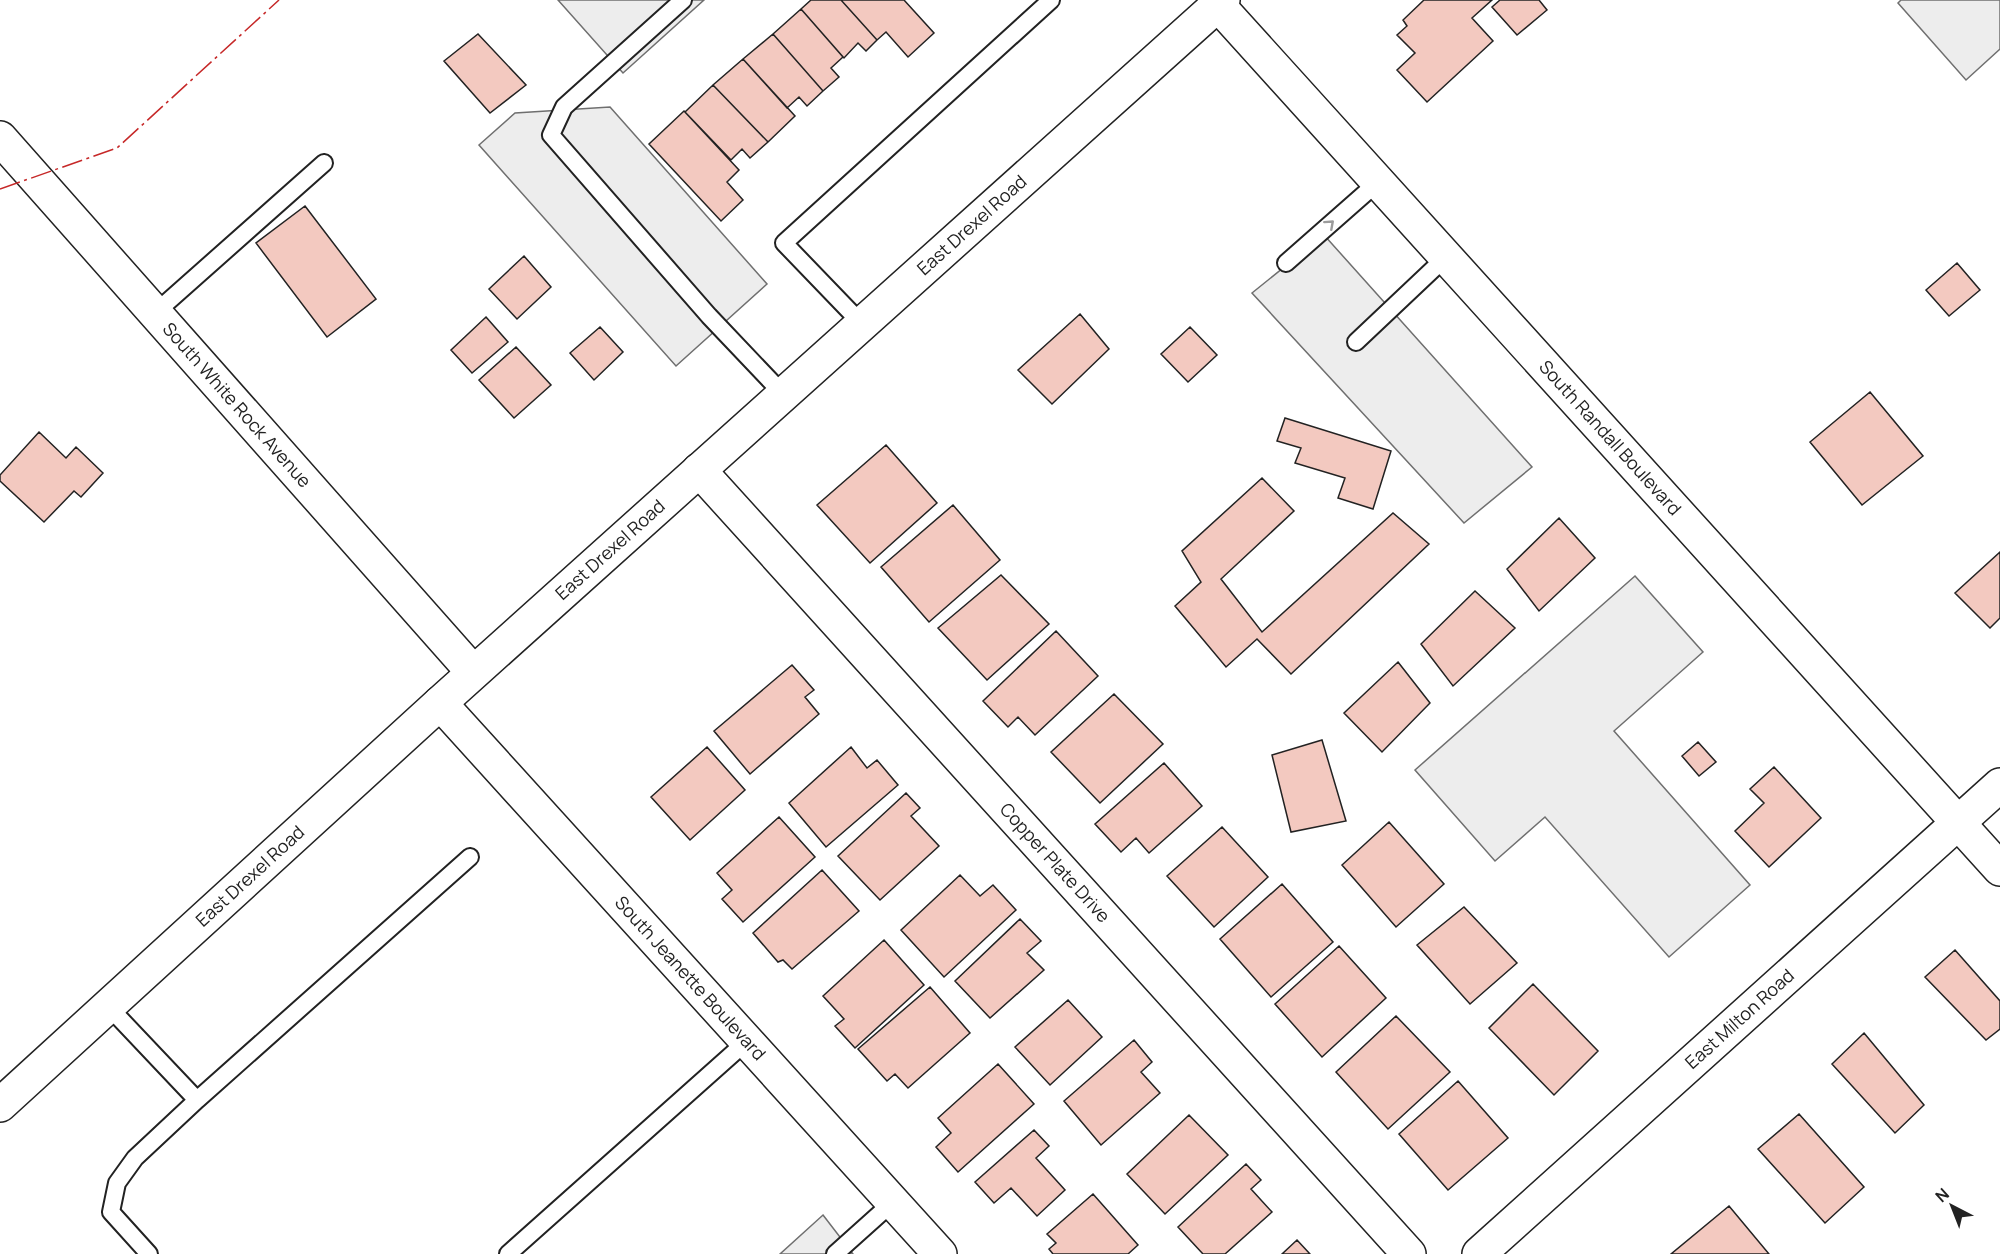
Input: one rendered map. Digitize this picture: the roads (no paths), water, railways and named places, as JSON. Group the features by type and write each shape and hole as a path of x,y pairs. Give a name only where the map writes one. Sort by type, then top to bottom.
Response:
{"street":[{"name":"East Drexel Road","path":"0,1105 473,672 1221,3"},
{"name":"South Randall Boulevard","path":"1221,3 1378,182 2000,869"},
{"name":"South White Rock Avenue","path":"0,138 473,672"},
{"name":"Copper Plate Drive","path":"699,470 1409,1254"},
{"name":"South Jeanette Boulevard","path":"440,703 940,1254"},
{"name":"East Milton Road","path":"1479,1254 2000,785"}],"lane":[{"path":"683,0 564,106 551,135 709,316 784,394"},
{"path":"862,324 784,243 1051,0"},
{"path":"155,313 324,162"},
{"path":"1286,263 1378,182"},
{"path":"1356,342 1446,257"},
{"path":"149,1254 111,1212 117,1183 135,1158 470,857"},
{"path":"108,1006 197,1100"},
{"path":"508,1254 747,1041"},
{"path":"836,1254 893,1202"}]}
